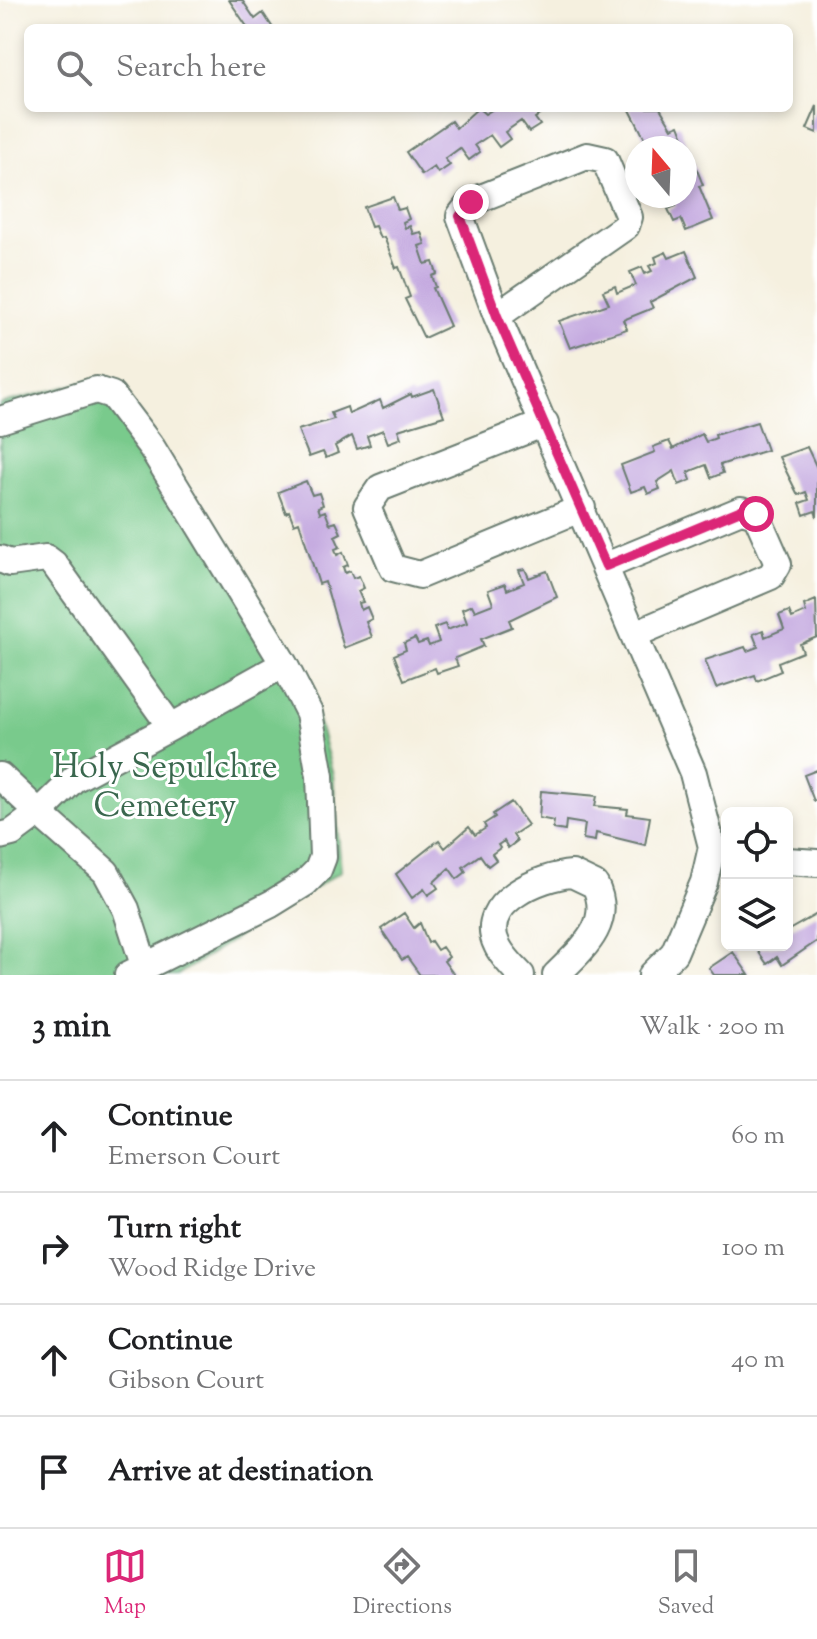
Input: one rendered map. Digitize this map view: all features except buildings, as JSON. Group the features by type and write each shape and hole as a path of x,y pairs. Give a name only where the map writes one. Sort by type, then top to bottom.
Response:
{"street":[{"path":"497,316 626,226 629,217 605,160 587,156 471,202 460,216 497,316 635,634 693,773 720,848 674,953 652,975"},
{"path":"0,420 96,390 112,395 160,461 284,664 309,713 320,776 323,857 318,870 305,883 271,904 136,970 126,909 106,872 0,776"},
{"path":"545,423 380,488 367,507 393,568 420,575 582,508"},
{"path":"606,566 741,510 756,514 778,564 771,576 635,634"},
{"path":"0,559 10,563 46,558 54,564 171,727"},
{"path":"0,836 12,833 39,813 74,779 284,664"},
{"path":"793,861 817,863"},
{"path":"521,975 497,945 493,931 496,917 526,885 572,874 595,885 603,906 596,935 556,975"}],"green space":[{"name":"Holy Sepulchre Cemetery","path":"108,376 311,695 333,775 341,871 177,975 0,975 0,404"}],"route":[{"path":"471,202 460,216 497,316 606,566 741,510 756,514"}]}
